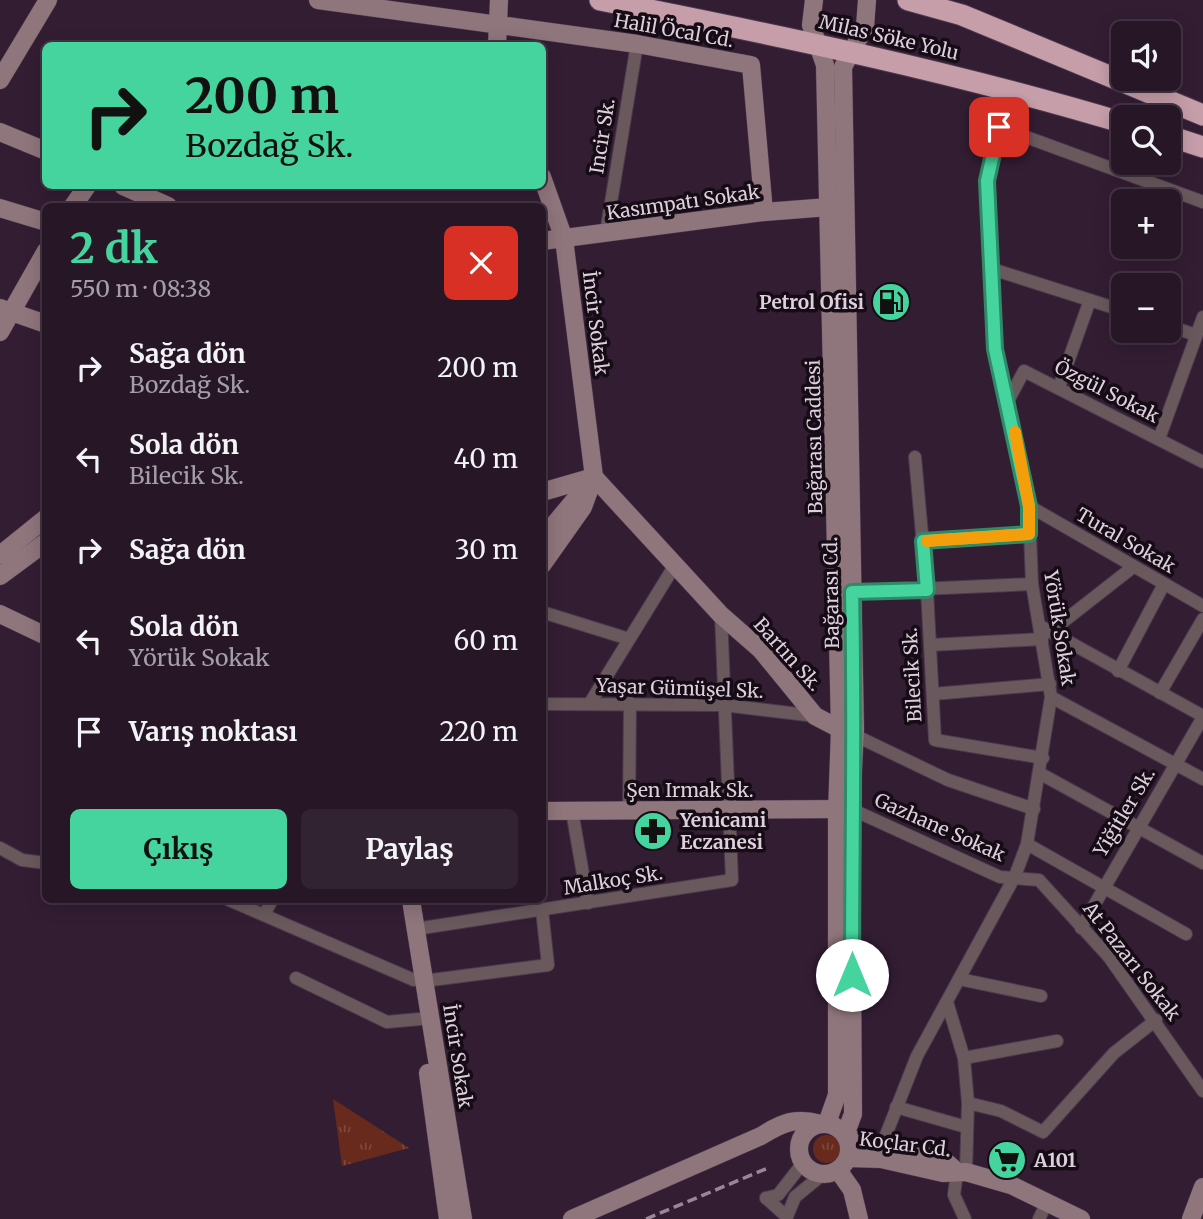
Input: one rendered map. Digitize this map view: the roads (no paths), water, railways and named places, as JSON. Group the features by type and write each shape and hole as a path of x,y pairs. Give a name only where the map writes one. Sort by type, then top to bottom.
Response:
{"highway":[{"name":"Milas Söke Yolu","path":"600,0 850,50 1000,86 1111,119"},
{"name":"Milas Söke Yolu","path":"908,0 962,15 1203,115"},
{"path":"1181,140 1203,147"}],"main road":[{"path":"0,80 48,0"},
{"name":"Halil Öcal Cd.","path":"318,0 637,44 751,65 764,212"},
{"path":"497,42 499,0"},
{"name":"Bağarası Caddesi","path":"814,0 811,25 825,65 829,207 841,384 848,732 837,1094 824,1124"},
{"name":"Bağarası Cd.","path":"848,732 852,592 841,384 843,67 865,27 867,0"},
{"path":"0,132 42,149"},
{"name":"İncir Sokak","path":"546,188 564,239 594,477 583,507 546,559"},
{"path":"130,189 161,203"},
{"name":"Kasımpatı Sokak","path":"546,241 764,212 829,207"},
{"path":"0,208 42,221"},
{"path":"0,332 6,310 42,257"},
{"path":"6,310 42,323"},
{"path":"546,491 594,477"},
{"path":"546,534 594,477"},
{"name":"Bartın Sk.","path":"594,477 722,615 761,650 815,716 848,732"},
{"path":"0,555 42,521"},
{"path":"0,576 42,545"},
{"path":"0,614 42,634"},
{"path":"840,1156 853,1114 844,810"},
{"name":"Şen Irmak Sk.","path":"546,811 844,810"},
{"name":"İncir Sokak","path":"402,903 419,980 463,1219"},
{"name":"İncir Sokak","path":"412,903 416,929 420,1019 448,1219"},
{"path":"572,1219 761,1136 786,1121 803,1119 824,1124"},
{"path":"801,1155 806,1131 824,1124"},
{"path":"824,1124 840,1156 859,1219"},
{"path":"761,1136 779,1135 801,1155 840,1156"},
{"name":"Koçlar Cd.","path":"840,1156 863,1140 946,1162 961,1172"},
{"name":"Koçlar Cd.","path":"840,1156 881,1158 943,1173 961,1172 1012,1185 1081,1219"},
{"path":"1191,1219 1203,1187"}],"street":[{"name":"Incir Sk.","path":"606,233 637,44"},
{"name":"Yörük Sokak","path":"882,1145 917,1056 1015,876 1027,844 1043,758 1050,691 1044,632 1032,584 1029,506 995,349 987,181 999,127 1000,86"},
{"path":"999,127 1203,202"},
{"path":"992,270 1111,307"},
{"path":"1059,387 1090,300"},
{"path":"1158,439 1203,317"},
{"path":"1181,330 1196,335"},
{"name":"Özgül Sokak","path":"1008,401 1024,371 1203,462"},
{"name":"Bilecik Sk.","path":"915,457 927,590 935,740 1043,758"},
{"name":"Tural Sokak","path":"1029,506 1203,606"},
{"path":"923,541 1029,534"},
{"path":"590,703 675,565"},
{"path":"930,645 1044,632 1133,567"},
{"path":"852,592 1032,584"},
{"path":"1118,671 1164,584"},
{"path":"546,613 629,639"},
{"path":"722,615 728,811"},
{"path":"1160,694 1203,619"},
{"path":"1044,632 1203,716"},
{"path":"933,694 1050,691 1203,779"},
{"path":"629,811 630,703"},
{"name":"Yaşar Gümüşel Sk.","path":"546,704 723,705 815,716"},
{"name":"Yiğitler Sk.","path":"1081,928 1102,887 1203,716"},
{"name":"Bartın Sk.","path":"848,732 948,780 1034,808"},
{"path":"1041,774 1203,863"},
{"name":"Gazhane Sokak","path":"844,810 1000,877 1015,876"},
{"path":"572,811 588,903"},
{"name":"Malkoç Sk.","path":"416,929 732,880 728,811"},
{"path":"1027,844 1186,934"},
{"path":"0,848 22,860 42,862"},
{"name":"At Pazarı Sokak","path":"1015,876 1039,880 1109,957 1156,1020 1203,1091"},
{"path":"240,903 258,908 419,980 548,965 542,910"},
{"path":"296,978 387,1022 420,1019"},
{"path":"959,979 1041,996"},
{"path":"947,1002 964,1058 968,1103 961,1172 954,1195 965,1219"},
{"path":"968,1103 1001,1111 1042,1132 1114,1054 1156,1020"},
{"path":"964,1058 1057,1041"},
{"path":"897,1107 966,1127"},
{"path":"801,1155 778,1195 766,1198 786,1218 795,1197 840,1156"},
{"path":"1039,1219 1047,1202"}],"railway":[{"path":"646,1219 768,1168"}],"place":[{"name":"Petrol Ofisi","path":"891,302"},
{"name":"Yenicami Eczanesi","path":"653,831"},
{"name":"A101","path":"1007,1160"}]}
